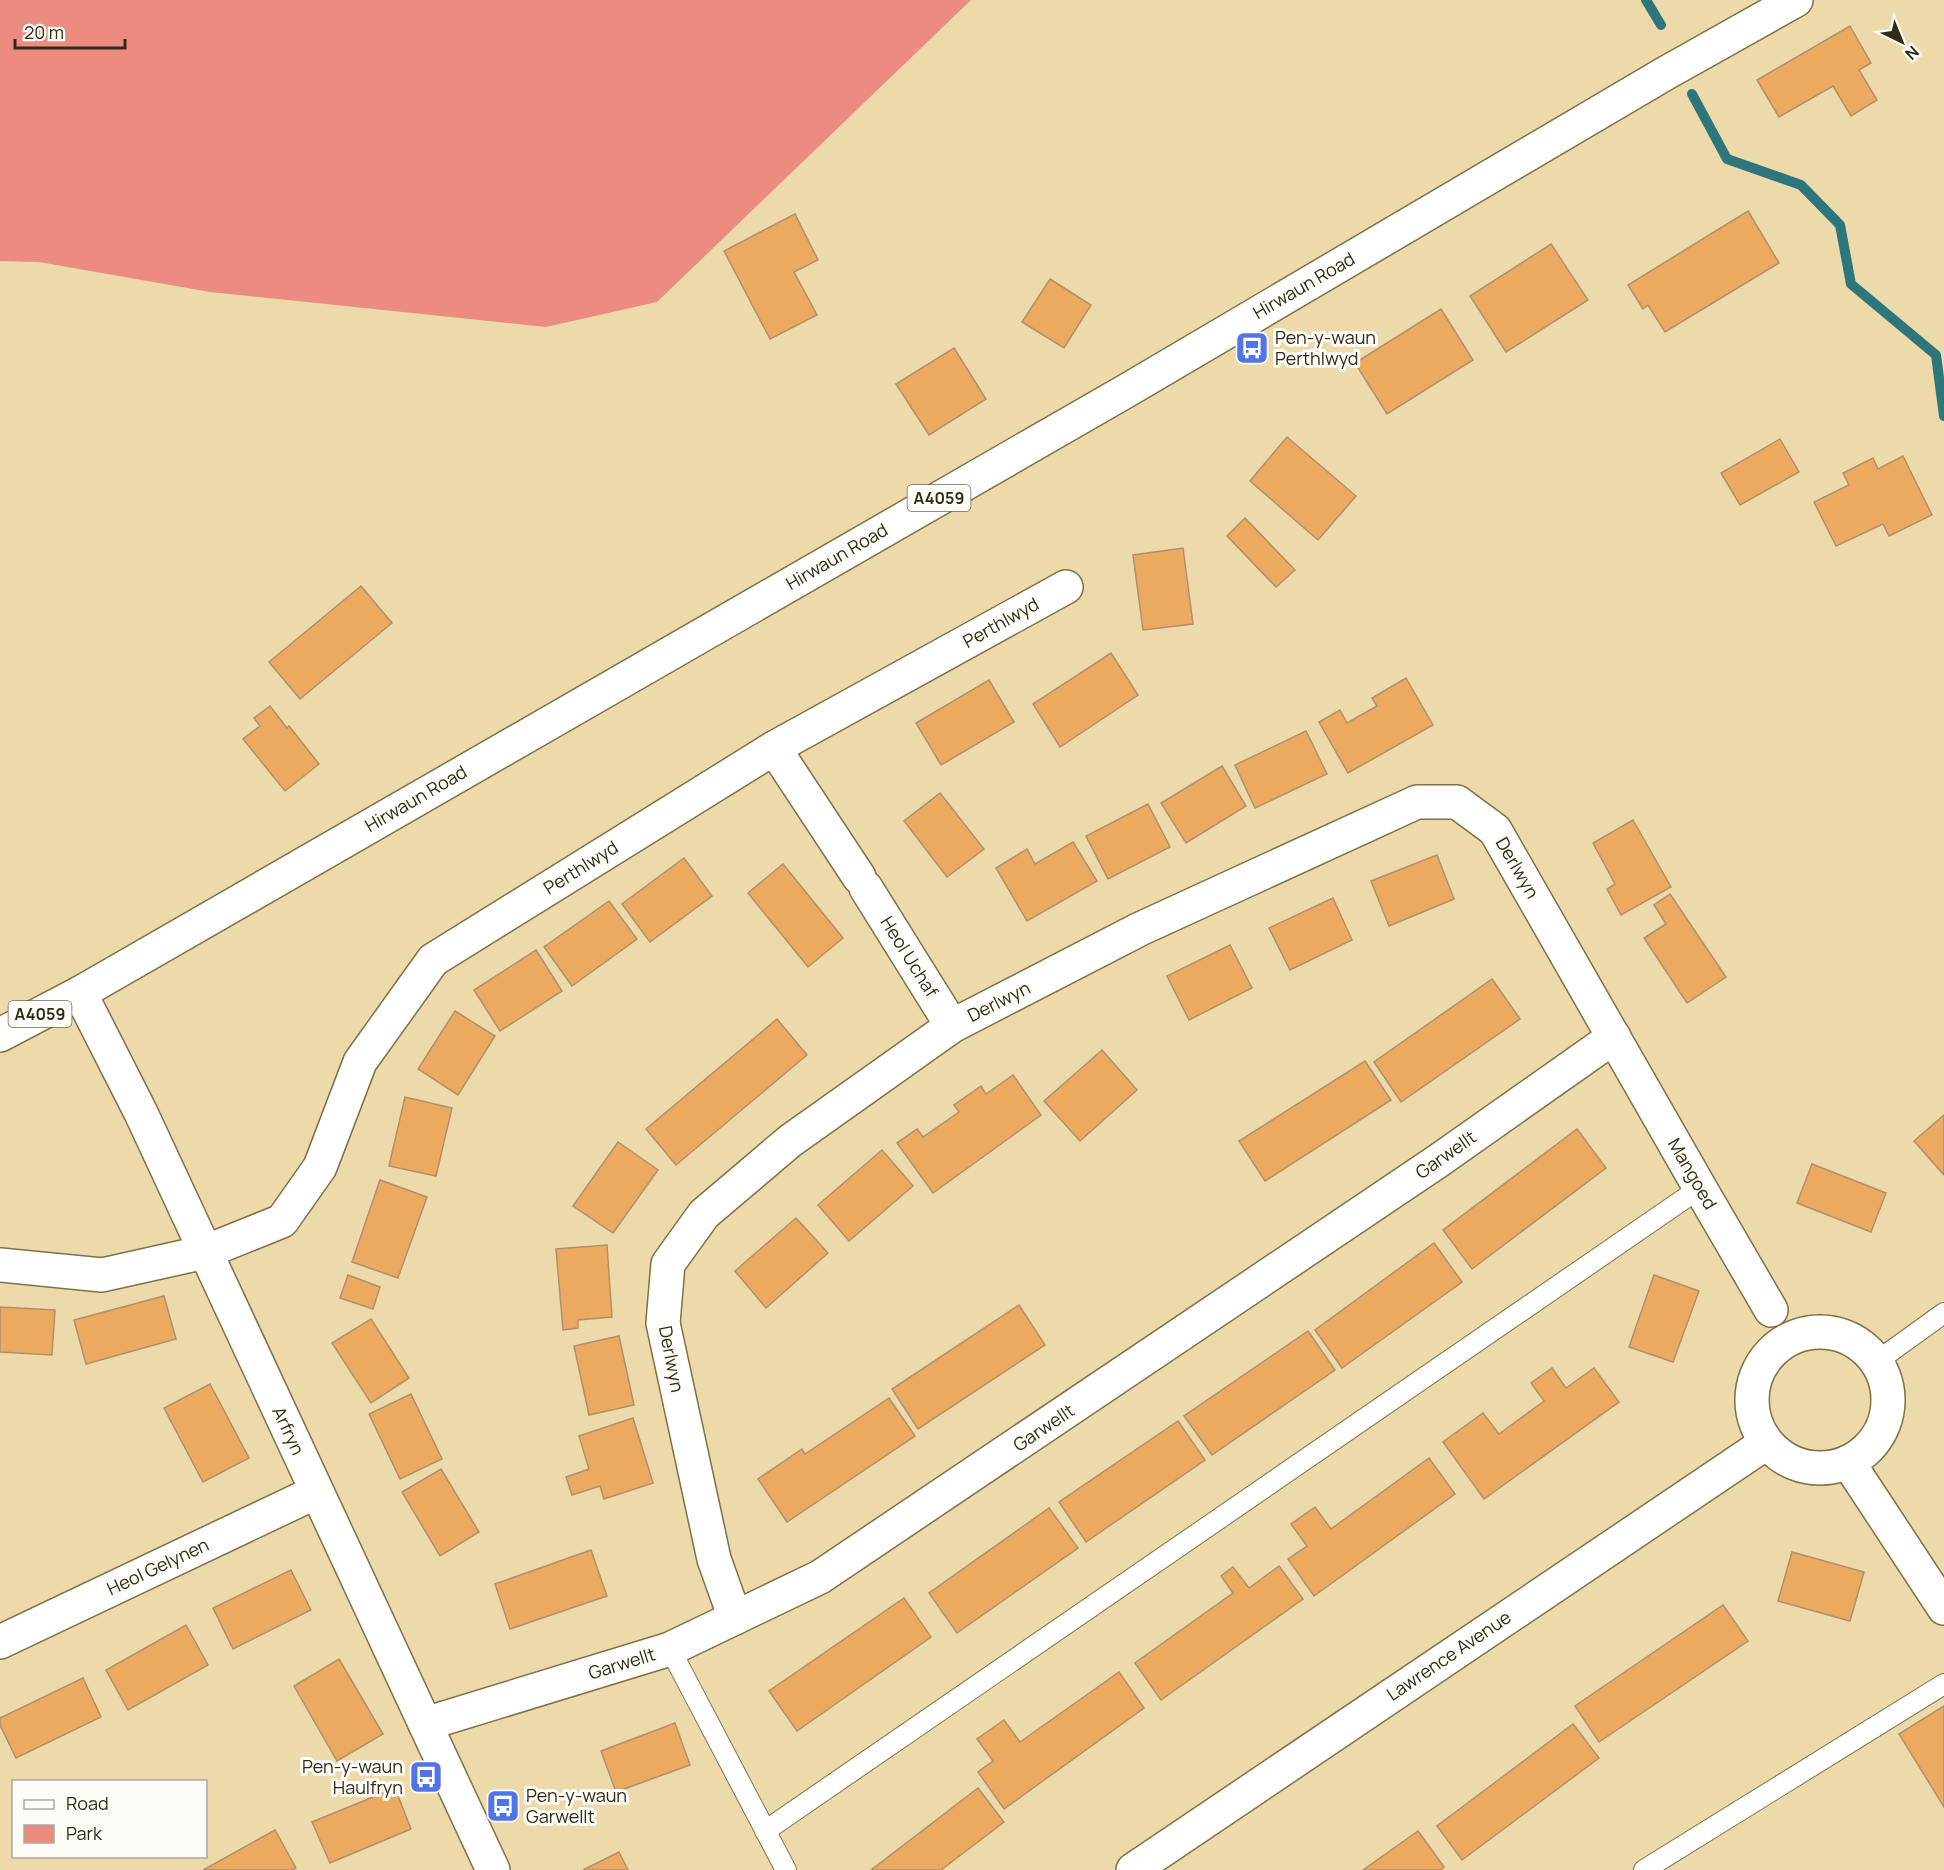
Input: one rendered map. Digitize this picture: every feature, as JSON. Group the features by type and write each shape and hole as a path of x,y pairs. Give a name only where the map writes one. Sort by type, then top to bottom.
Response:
{"street":[{"name":"Hirwaun Road","path":"0,1035 80,993 1084,414 1666,73 1796,0"},
{"name":"Perthlwyd","path":"0,1265 102,1275 205,1252 282,1221 320,1167 360,1062 433,960 774,748 1066,587"},
{"name":"Heol Uchaf","path":"774,748 863,883 952,1026"},
{"name":"Derlwyn","path":"735,1618 714,1559 663,1323 668,1264 704,1214 773,1155 952,1026 1140,928 1417,802 1457,802 1495,830 1614,1037"},
{"name":"Arfryn","path":"80,993 141,1113 425,1724 487,1868"},
{"name":"Mangoed","path":"1614,1037 1771,1310"},
{"name":"Garwellt","path":"425,1724 670,1649 820,1577 1438,1161 1614,1037"},
{"path":"1822,1332 1843,1336 1862,1346 1876,1362 1886,1383 1888,1407 1881,1430 1868,1448 1848,1462 1827,1468 1804,1467 1783,1458 1766,1443 1755,1423 1751,1400 1755,1378 1765,1359 1781,1344 1800,1335 1822,1332"},
{"name":"Lawrence Avenue","path":"1133,1870 1766,1443"},
{"path":"1848,1462 1944,1608"},
{"name":"Heol Gelynen","path":"0,1642 316,1492"}],"lane":[{"path":"765,1831 1700,1188"},
{"path":"1876,1362 1944,1313"},
{"path":"670,1649 786,1870"},
{"path":"1644,1870 1944,1684"}],"green space":[{"path":"0,0 971,0 657,302 546,327 210,292 39,262 0,261"}],"building":[{"path":"1850,26 1871,63 1859,70 1877,100 1851,116 1833,86 1779,117 1757,80"},
{"path":"1748,211 1779,263 1665,332 1648,305 1643,309 1628,285"},
{"path":"795,214 818,260 794,272 817,315 770,339 724,251"},
{"path":"1551,244 1588,300 1506,352 1470,296"},
{"path":"1050,279 1091,305 1064,348 1022,322"},
{"path":"1441,309 1473,360 1387,414 1355,363"},
{"path":"954,348 986,399 929,435 896,384"},
{"path":"1287,437 1356,496 1318,540 1250,481"},
{"path":"1780,439 1799,472 1740,505 1721,473"},
{"path":"1903,456 1932,515 1889,536 1883,524 1836,546 1814,502 1849,485 1843,473 1873,458 1878,469"},
{"path":"1245,518 1295,570 1276,587 1227,536"},
{"path":"1183,548 1193,624 1143,630 1133,555"},
{"path":"361,586 392,623 300,699 269,662"},
{"path":"1111,653 1138,695 1060,747 1033,704"},
{"path":"1406,678 1433,725 1348,773 1319,722 1340,710 1347,723 1377,706 1372,698"},
{"path":"989,680 1014,722 941,765 916,723"},
{"path":"270,706 319,764 285,791 243,739 260,726 254,718"},
{"path":"1306,731 1327,774 1255,808 1235,765"},
{"path":"1222,766 1246,806 1186,843 1161,803"},
{"path":"940,793 984,849 947,877 904,821"},
{"path":"1148,804 1170,847 1108,879 1086,836"},
{"path":"1633,820 1671,887 1621,915 1607,889 1615,884 1593,843"},
{"path":"1073,842 1097,881 1027,921 996,868 1027,849 1035,864"},
{"path":"1437,855 1454,899 1389,926 1371,881"},
{"path":"684,858 712,896 650,942 622,904"},
{"path":"783,864 843,938 808,967 748,893"},
{"path":"1670,894 1726,977 1687,1003 1644,938 1666,924 1654,905"},
{"path":"1333,898 1352,940 1290,970 1269,928"},
{"path":"609,901 637,939 572,986 544,947"},
{"path":"1230,945 1252,988 1189,1020 1167,976"},
{"path":"536,950 562,991 500,1031 474,990"},
{"path":"1492,979 1520,1019 1401,1102 1374,1062"},
{"path":"455,1011 495,1036 458,1095 418,1069"},
{"path":"777,1019 807,1055 676,1165 646,1129"},
{"path":"1102,1050 1137,1090 1080,1141 1044,1101"},
{"path":"1365,1061 1391,1100 1265,1181 1239,1141"},
{"path":"1013,1075 1041,1115 933,1193 897,1143 917,1129 923,1137 959,1112 954,1105 981,1086 986,1094"},
{"path":"405,1097 452,1108 436,1176 389,1166"},
{"path":"1944,1115 1944,1175 1914,1141"},
{"path":"1577,1129 1606,1168 1472,1269 1443,1230"},
{"path":"618,1142 658,1170 613,1233 573,1206"},
{"path":"882,1150 913,1186 849,1241 818,1205"},
{"path":"1812,1164 1886,1193 1871,1232 1797,1203"},
{"path":"380,1180 427,1197 398,1278 352,1262"},
{"path":"796,1218 828,1253 766,1308 735,1271"},
{"path":"1434,1243 1462,1282 1342,1368 1315,1330"},
{"path":"607,1245 612,1317 578,1320 578,1328 563,1330 556,1249"},
{"path":"348,1275 380,1287 373,1309 340,1298"},
{"path":"1654,1275 1699,1291 1673,1362 1629,1347"},
{"path":"164,1296 176,1339 86,1364 74,1320"},
{"path":"1019,1305 1045,1345 918,1429 892,1389"},
{"path":"0,1307 55,1310 52,1355 0,1352"},
{"path":"371,1319 409,1378 371,1403 332,1343"},
{"path":"1308,1331 1335,1370 1212,1455 1184,1416"},
{"path":"619,1336 634,1405 589,1415 574,1346"},
{"path":"1552,1368 1566,1388 1594,1368 1619,1402 1484,1499 1443,1442 1483,1413 1499,1434 1544,1401 1531,1383"},
{"path":"210,1384 249,1458 203,1482 164,1408"},
{"path":"411,1394 442,1459 400,1479 369,1414"},
{"path":"889,1398 915,1436 787,1522 758,1479 802,1449 805,1454"},
{"path":"633,1418 653,1483 604,1499 600,1486 572,1495 566,1477 589,1469 579,1436"},
{"path":"1178,1421 1205,1460 1086,1542 1059,1502"},
{"path":"1429,1458 1455,1494 1314,1596 1288,1559 1307,1546 1291,1524 1315,1507 1331,1529"},
{"path":"441,1469 479,1532 440,1556 402,1492"},
{"path":"1049,1508 1078,1548 957,1633 929,1593"},
{"path":"591,1550 607,1596 510,1629 495,1584"},
{"path":"1792,1552 1864,1572 1850,1621 1778,1601"},
{"path":"1279,1566 1303,1599 1161,1700 1135,1663 1233,1593 1221,1576 1233,1567 1249,1588"},
{"path":"291,1570 311,1610 233,1649 213,1608"},
{"path":"904,1598 931,1637 797,1731 769,1691"},
{"path":"1723,1605 1748,1641 1599,1742 1575,1706"},
{"path":"186,1625 208,1665 128,1710 106,1670"},
{"path":"339,1659 383,1734 337,1761 294,1686"},
{"path":"1119,1672 1144,1708 1004,1809 978,1772 993,1761 977,1739 1004,1720 1020,1742"},
{"path":"83,1678 101,1717 16,1758 0,1725 0,1718"},
{"path":"1944,1706 1944,1807 1899,1734"},
{"path":"675,1723 690,1765 616,1792 601,1751"},
{"path":"1573,1724 1599,1758 1462,1860 1437,1826"},
{"path":"395,1788 411,1829 330,1863 312,1822"},
{"path":"978,1788 1004,1822 941,1870 871,1870"},
{"path":"275,1830 296,1868 292,1870 203,1870"},
{"path":"1418,1831 1444,1867 1441,1870 1363,1870"},
{"path":"619,1852 628,1870 583,1870"}],"waterway":[{"path":"1646,0 1661,25"},
{"path":"1692,94 1727,159 1801,185 1840,225 1851,284 1936,355 1944,416"}],"place":[{"name":"Pen-y-waun Perthlwyd","path":"1252,348"},
{"name":"Pen-y-waun Haulfryn","path":"426,1777"},
{"name":"Pen-y-waun Garwellt","path":"503,1806"}]}
